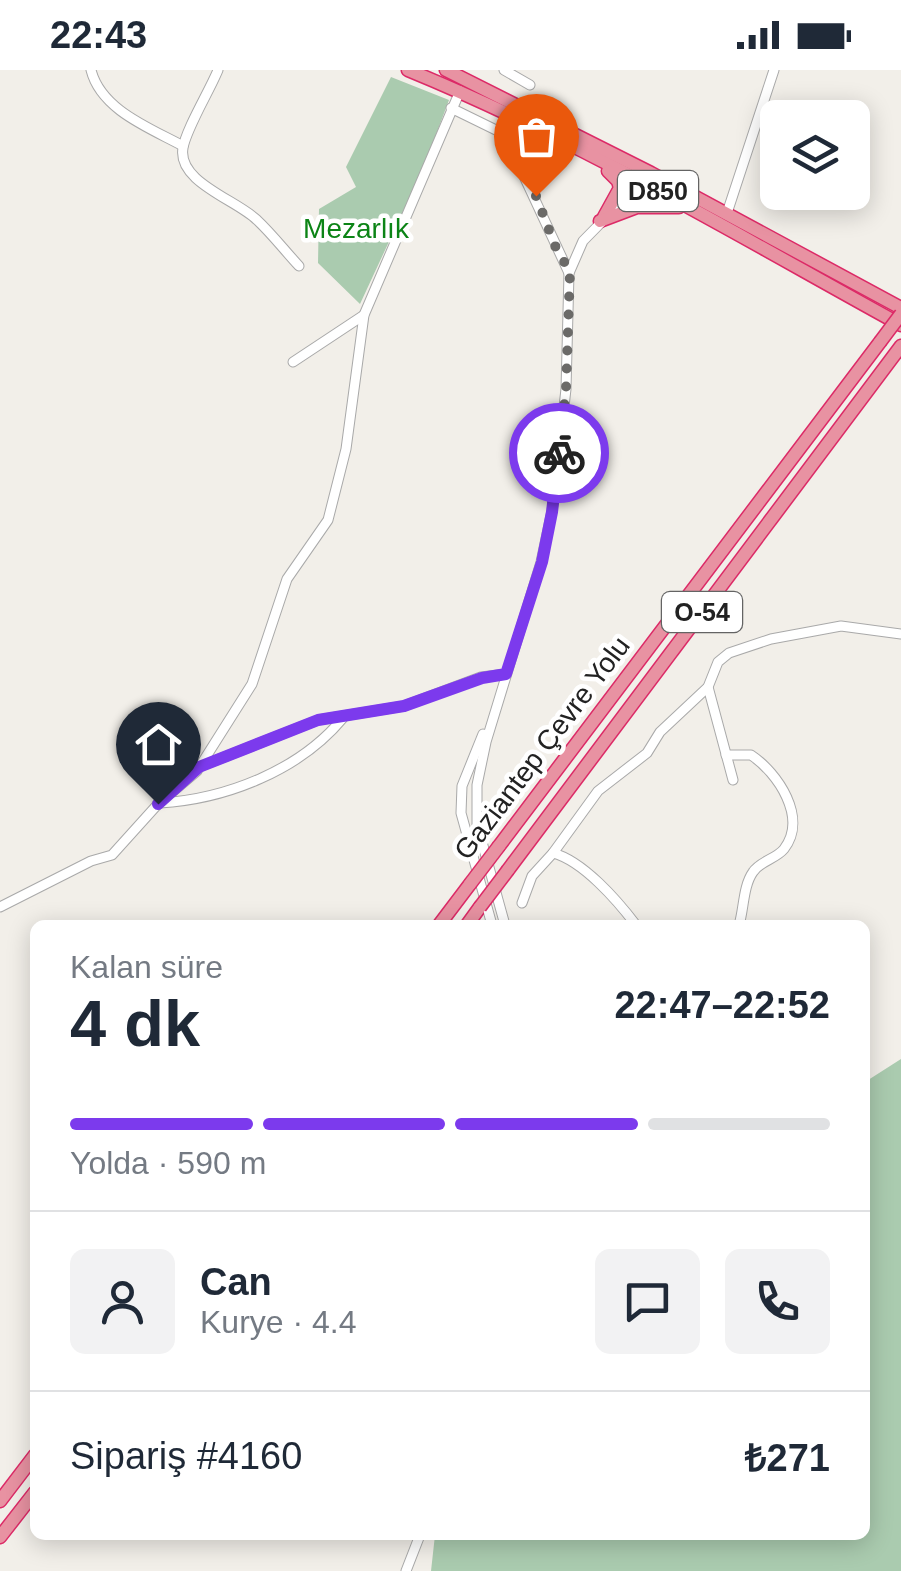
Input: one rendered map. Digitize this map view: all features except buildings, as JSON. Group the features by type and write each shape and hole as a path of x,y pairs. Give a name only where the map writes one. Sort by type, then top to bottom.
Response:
{"highway":[{"name":"D850","path":"408,70 460,91 586,154 727,214 901,311"},
{"name":"D850","path":"453,72 901,325"},
{"path":"586,154 618,181 616,200 600,222"},
{"path":"600,222 618,212 647,206 696,212"},
{"name":"Gaziantep Çevre Yolu","path":"443,920 901,311"},
{"name":"Gaziantep Çevre Yolu","path":"471,920 899,352"},
{"path":"0,1501 30,1462"},
{"path":"0,1537 30,1498"}],"street":[{"path":"91,70 104,96 119,109 183,146"},
{"path":"218,70 183,146 183,157 192,174 258,220 299,266"},
{"path":"504,70 530,85"},
{"path":"727,214 774,70"},
{"path":"0,907 112,854 199,767 252,684 287,580 328,520 346,449 364,315 460,91"},
{"path":"451,108 498,131 509,144 570,272"},
{"path":"491,920 461,814 462,786 496,704 542,562 552,512 566,389 570,272 583,241 650,180"},
{"path":"292,362 364,315"},
{"path":"522,903 532,876 598,792 647,753 660,732 708,687 718,662 729,653 771,639 841,626 901,634"},
{"path":"199,767 318,720 420,702 482,678 506,674"},
{"path":"708,687 733,780"},
{"path":"496,704 478,785 476,824 504,920"},
{"path":"158,804 192,800 252,784 327,737 343,718"},
{"path":"726,755 751,755 764,766 786,796 793,820 786,846 750,877 740,920"},
{"path":"553,853 580,866 632,920"},
{"path":"406,1571 418,1540"}],"green space":[{"name":"Mezarlık","path":"391,77 449,100 425,164 360,304 318,263 319,209 356,187 346,167"},
{"path":"901,1059 901,1571 431,1571 434,1540 870,1540 870,1079"}],"way so far":[{"path":"536,196 570,272 566,389 559,453"}],"route":[{"path":"158,804 199,767 318,720 404,706 482,678 506,674 542,562 559,453"}]}
